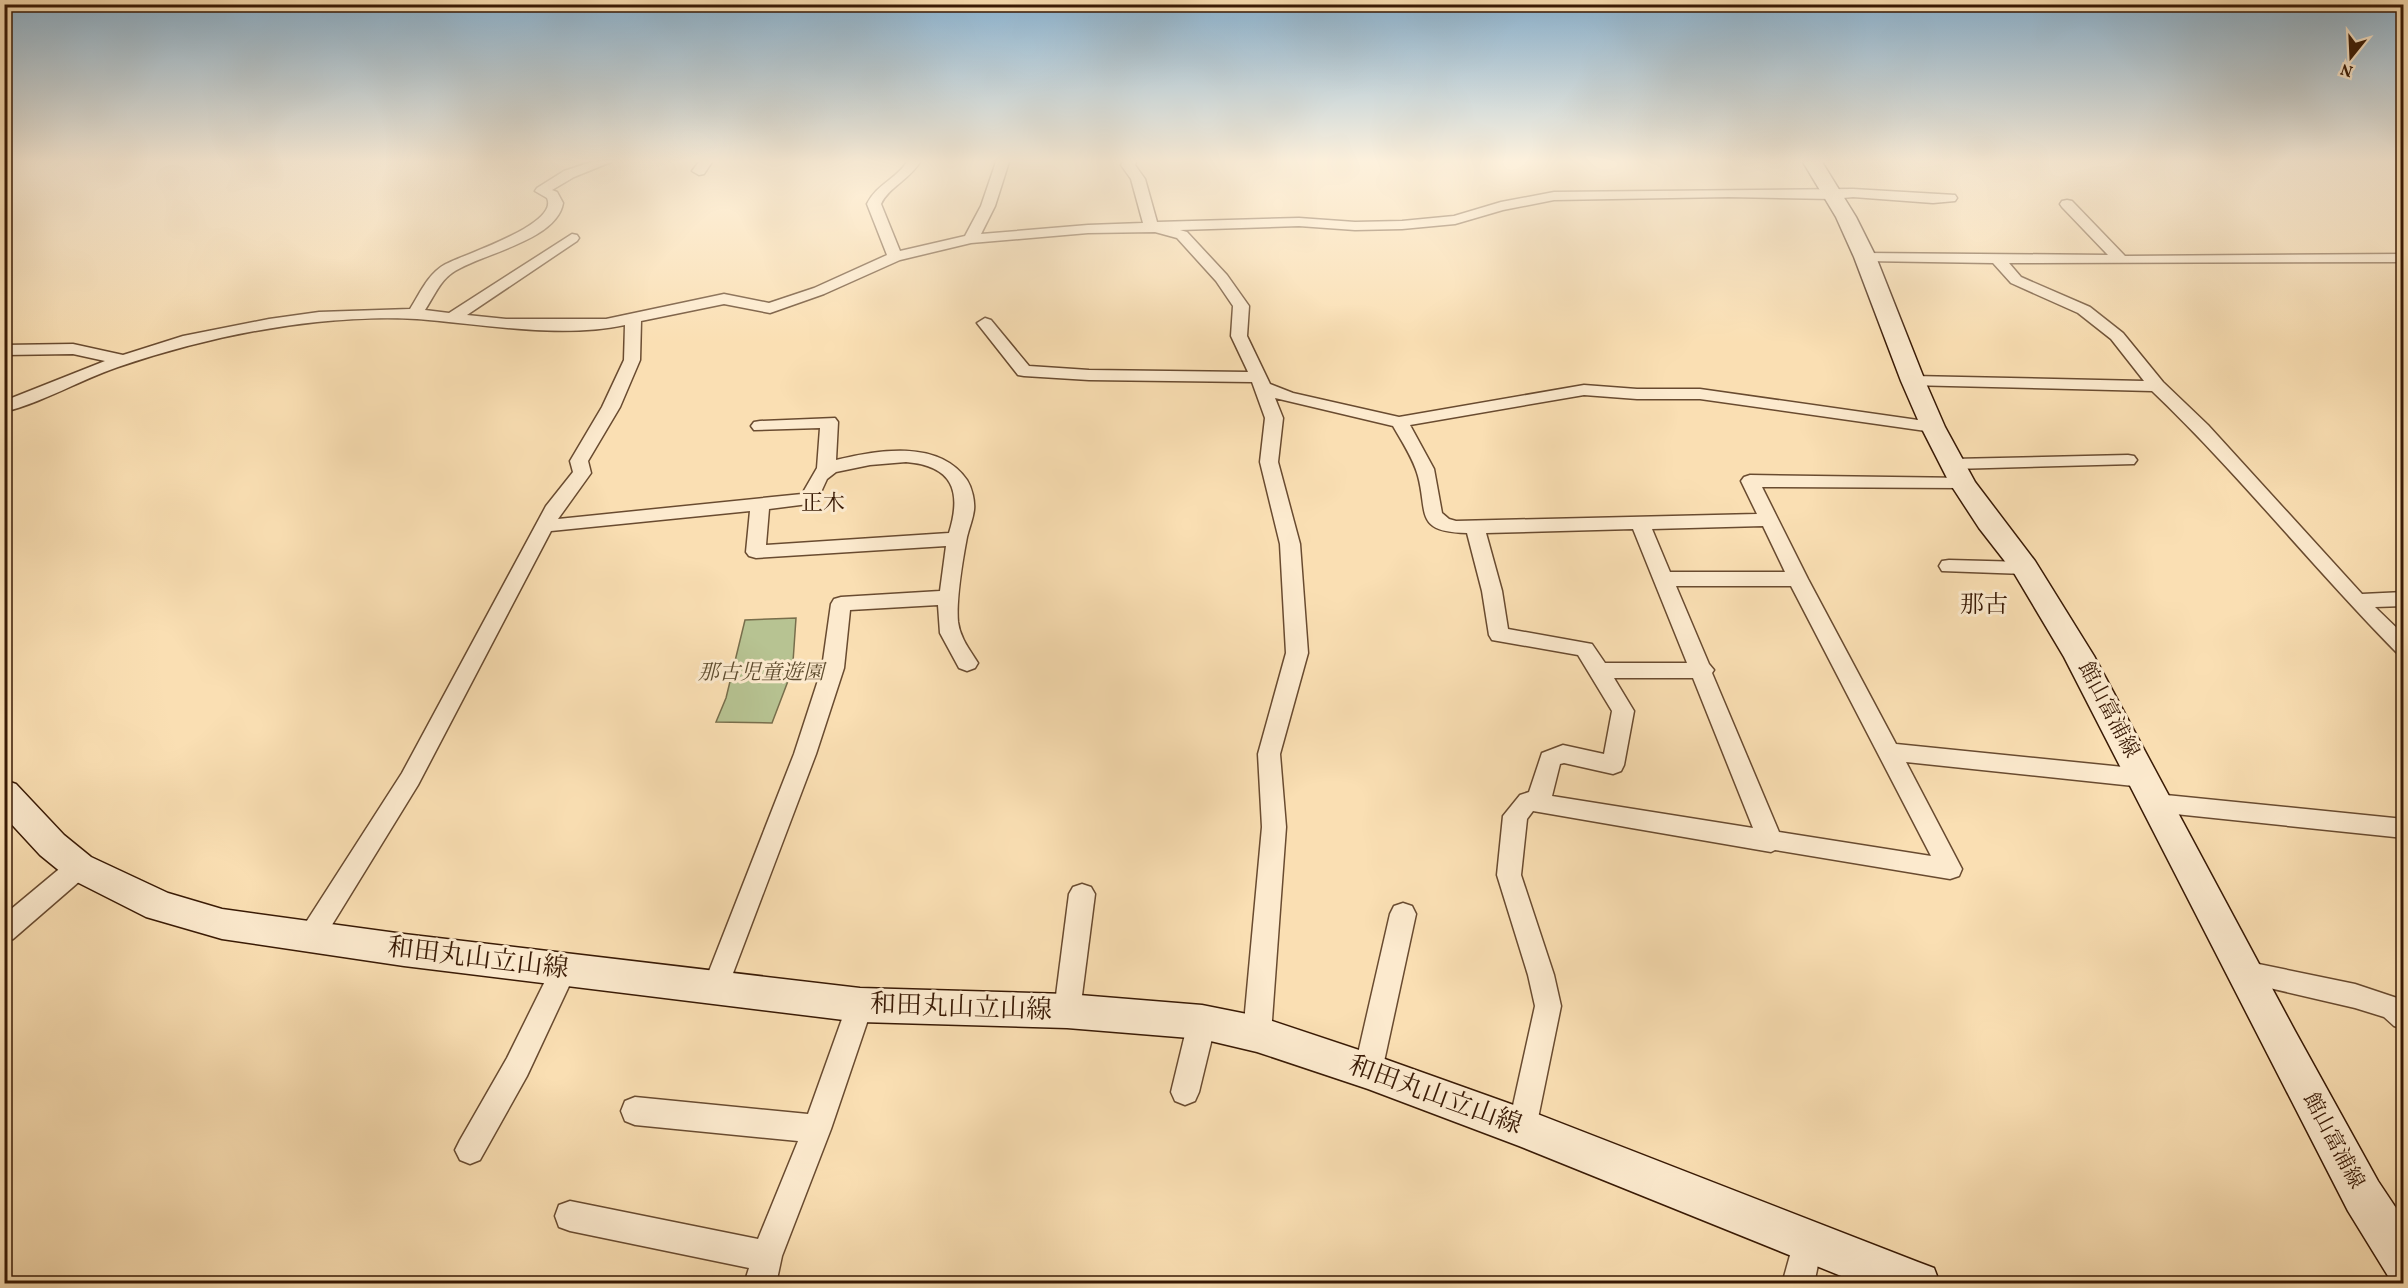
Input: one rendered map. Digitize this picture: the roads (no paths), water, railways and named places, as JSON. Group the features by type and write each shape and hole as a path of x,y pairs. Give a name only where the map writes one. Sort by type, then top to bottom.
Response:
{"main road":[{"name":"館山富浦線","path":"1847,222 1865,257 1882,305 1933,427 1958,473 1989,522 2025,568 2079,656 2363,1196 2403,1260"},
{"name":"和田丸山立山線","path":"4,793 52,845 79,867 159,906 222,924 310,938 860,1005 1067,1011 1202,1022 1257,1034 1368,1071 1522,1128 1918,1284"}],"street":[{"path":"415,314 440,275 449,268 528,232 542,222"},
{"path":"881,222 895,257"},
{"path":"971,239 980,222"},
{"path":"1150,222 1152,228"},
{"path":"4,407 124,360 183,341 269,324 319,317 415,314 483,322 554,326 606,324 724,299 770,308 819,291 895,257 971,239 1088,229 1300,222"},
{"path":"1304,222 1354,226 1433,222"},
{"path":"2084,222 2121,260"},
{"path":"1152,228 1182,235 1222,278 1240,306 1239,336 1261,382 1274,418 1269,462 1290,544 1297,652 1269,754 1274,827 1257,1034"},
{"path":"453,317 572,238"},
{"path":"1865,257 2121,260 2403,258"},
{"path":"1998,259 2016,280 2084,310 2117,336 2157,386 2202,429 2357,601 2403,648"},
{"path":"310,938 410,779 555,506 582,473 579,461 611,407 632,360 633,319"},
{"path":"985,323 1024,371 1261,382 1288,397 1399,422 1584,390 1637,394 1700,394 1933,427"},
{"path":"4,350 73,349 124,360"},
{"path":"1913,381 2157,386"},
{"path":"760,426 829,422 826,468"},
{"path":"1399,422 1420,457 1427,476 1432,514 1437,521 1460,527 1475,527 1768,520"},
{"path":"544,526 809,499 818,477 826,468 847,462 908,456 941,462 950,468 958,479 965,505 957,539 948,622 952,638 967,663"},
{"path":"1522,1128 1548,1006 1509,875 1515,816 1528,801 1771,842 1950,869 1798,579 1750,481 1958,473 2128,460"},
{"path":"760,504 756,552 957,539"},
{"path":"1640,523 1703,670 1771,842"},
{"path":"1475,527 1492,591 1499,635 1585,649 1623,711 1613,765 1563,754 1550,759 1538,802"},
{"path":"1949,566 2025,568"},
{"path":"1664,579 1798,579"},
{"path":"716,989 816,722 833,668 841,604 950,597"},
{"path":"2357,601 2403,599"},
{"path":"1598,670 1703,670"},
{"path":"1890,752 2403,829"},
{"path":"4,931 79,867"},
{"path":"1067,1011 1082,894"},
{"path":"1368,1071 1403,914"},
{"path":"470,1150 517,1067 564,969"},
{"path":"2244,972 2355,996 2393,1008 2403,1017"},
{"path":"570,1216 764,1270 817,1129 860,1005"},
{"path":"1185,1092 1202,1022"},
{"path":"635,1111 817,1129"},
{"path":"1798,1284 1808,1241"}],"district":[{"name":"正木","path":"823,504"},
{"name":"那古","path":"1984,606"}],"park label":[{"name":"那古児童遊園","path":"761,673"}]}
